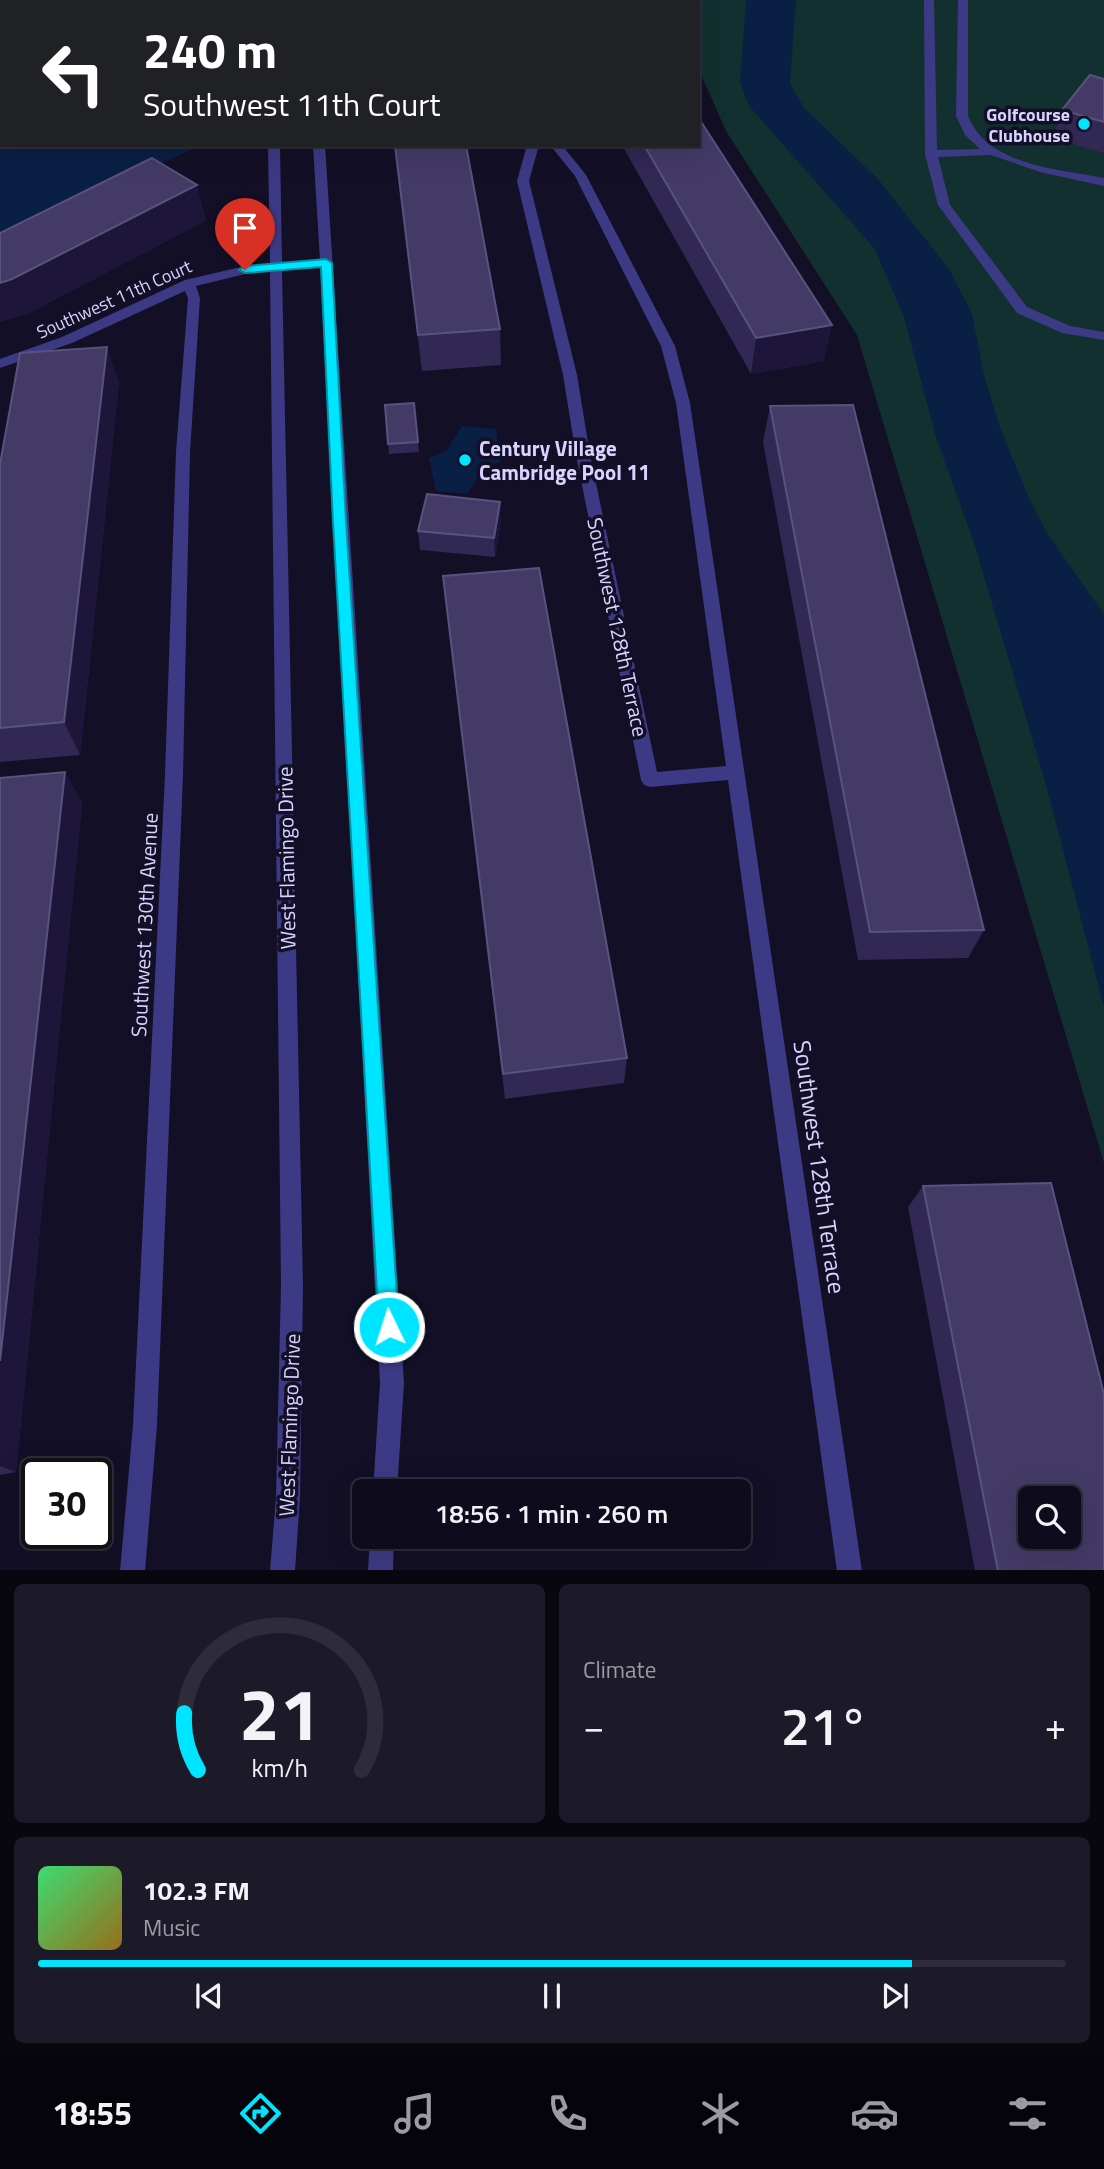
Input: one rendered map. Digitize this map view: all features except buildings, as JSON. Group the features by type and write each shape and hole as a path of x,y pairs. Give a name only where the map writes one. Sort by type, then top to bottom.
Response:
{"street":[{"path":"929,0 931,154 944,205 1022,310 1067,330 1104,336"},
{"path":"963,0 964,128 969,136 991,152 1021,164 1104,182"},
{"name":"West Flamingo Drive","path":"274,147 292,1285 288,1497 282,1570"},
{"path":"319,147 339,522 392,1383 386,1479"},
{"name":"Southwest 128th Terrace","path":"532,147 523,181 570,375 583,455 650,780 736,772"},
{"name":"Southwest 128th Terrace","path":"558,147 580,174 668,346 677,374 850,1570"},
{"path":"931,154 991,152"},
{"name":"Southwest 11th Court","path":"0,365 67,340 189,283 230,272 326,263"},
{"name":"Southwest 130th Avenue","path":"132,1570 145,1425 174,775 183,453 194,298 189,283"},
{"path":"380,1570 381,1549"}],"green space":[{"path":"701,0 1104,0 1104,1163 857,335 726,131 700,72"}],"water":[{"path":"746,0 796,0 790,83 804,108 878,179 949,269 972,314 984,375 999,425 1027,494 1048,535 1104,614 1104,1007 1046,785 975,546 936,437 904,317 875,249 749,106 740,82"},
{"path":"0,147 197,147 0,239"},
{"name":"Century Village Cambridge Pool 11","path":"462,426 496,429 501,462 485,466 467,494 436,491 429,458 446,451"}],"place":[{"name":"Golfcourse Clubhouse","path":"1084,124"},
{"name":"Century Village Cambridge Pool 11","path":"465,460"}],"route":[{"path":"245,270 326,263 339,522 389,1327"}]}
